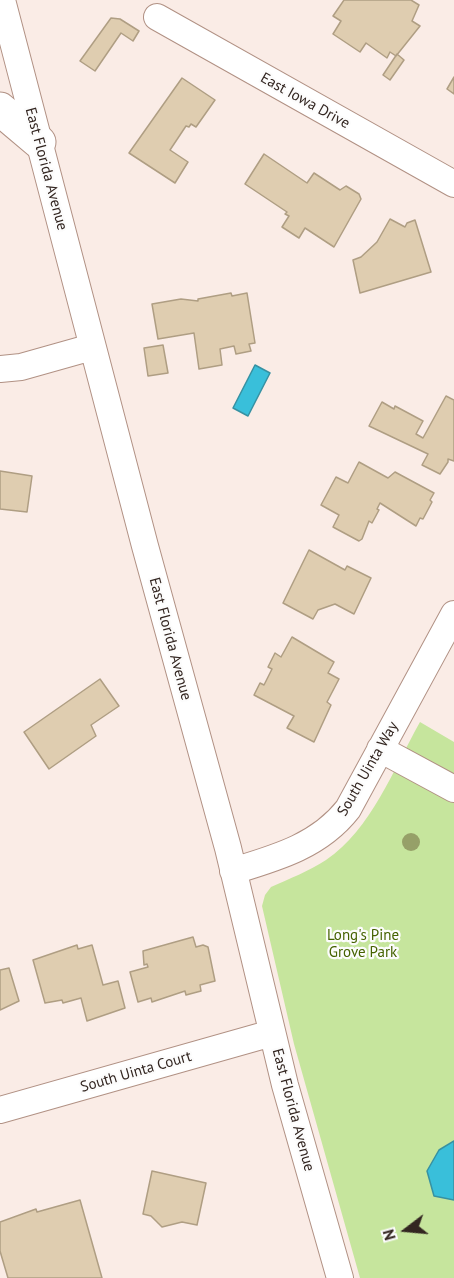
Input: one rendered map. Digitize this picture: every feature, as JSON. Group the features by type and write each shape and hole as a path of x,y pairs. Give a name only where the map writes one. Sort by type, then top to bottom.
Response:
{"main road":[{"path":"0,109 39,142"}],"street":[{"name":"East Florida Avenue","path":"2,0 92,347 233,871 272,1034 340,1278"},
{"name":"East Iowa Drive","path":"157,17 454,184"},
{"path":"0,369 21,367 92,347"},
{"name":"South Uinta Way","path":"233,871 280,856 319,837 348,809 454,614"},
{"path":"380,749 454,789"},
{"name":"South Uinta Court","path":"0,1110 272,1034"}],"green space":[{"name":"Long's Pine Grove Park","path":"420,722 454,742 454,1278 360,1278 294,1044 262,906 265,895 271,887 326,860 356,832 380,797"}],"water":[{"path":"255,365 270,373 248,416 233,408"},
{"path":"454,1141 454,1200 434,1196 427,1171 439,1150"}],"building":[{"path":"344,0 411,0 419,5 412,21 420,26 396,56 390,52 387,58 366,43 360,52 333,34 341,21 333,16"},
{"path":"111,18 120,19 139,31 133,41 121,33 95,71 80,61"},
{"path":"397,54 404,60 390,80 383,75"},
{"path":"454,77 454,94 447,89"},
{"path":"182,78 215,100 196,127 191,124 189,127 186,126 170,150 188,162 175,183 129,153"},
{"path":"264,154 307,183 314,173 340,190 346,186 359,194 361,199 334,247 305,228 299,238 282,227 289,216 285,214 287,212 245,184"},
{"path":"390,219 405,227 407,223 415,220 431,272 360,293 353,260 361,257 377,242"},
{"path":"231,293 232,296 247,293 255,343 249,344 251,351 236,354 234,346 220,349 222,365 199,369 194,333 158,339 152,304 181,299 198,301 198,299"},
{"path":"163,345 168,373 148,376 144,348"},
{"path":"446,396 454,400 454,461 448,459 440,474 422,465 428,454 369,426 382,402 394,409 395,406 423,421 416,434 423,438"},
{"path":"359,462 388,478 395,472 434,493 423,519 420,518 416,526 380,503 372,523 369,521 359,541 333,527 339,515 321,505 336,477 348,483"},
{"path":"0,471 32,476 27,512 0,509"},
{"path":"309,550 345,570 347,566 371,578 354,614 335,604 318,610 313,619 283,603"},
{"path":"292,637 334,662 328,673 339,679 327,702 331,705 314,742 287,728 294,716 254,695 260,683 264,685 272,669 268,667 275,653 281,657"},
{"path":"100,679 119,706 91,725 96,736 49,769 24,732"},
{"path":"193,937 196,947 203,945 208,947 215,981 200,985 201,991 186,995 185,991 152,1002 151,998 138,1002 130,972 148,967 147,964 144,965 143,951"},
{"path":"77,945 78,949 92,945 103,985 118,981 125,1008 87,1021 81,998 63,1003 62,1000 45,1003 33,960"},
{"path":"9,968 19,1001 0,1010 0,970"},
{"path":"152,1171 206,1183 197,1225 182,1222 162,1227 151,1216 143,1214"},
{"path":"80,1200 102,1278 8,1278 0,1251 0,1222 36,1209 37,1212"}]}
